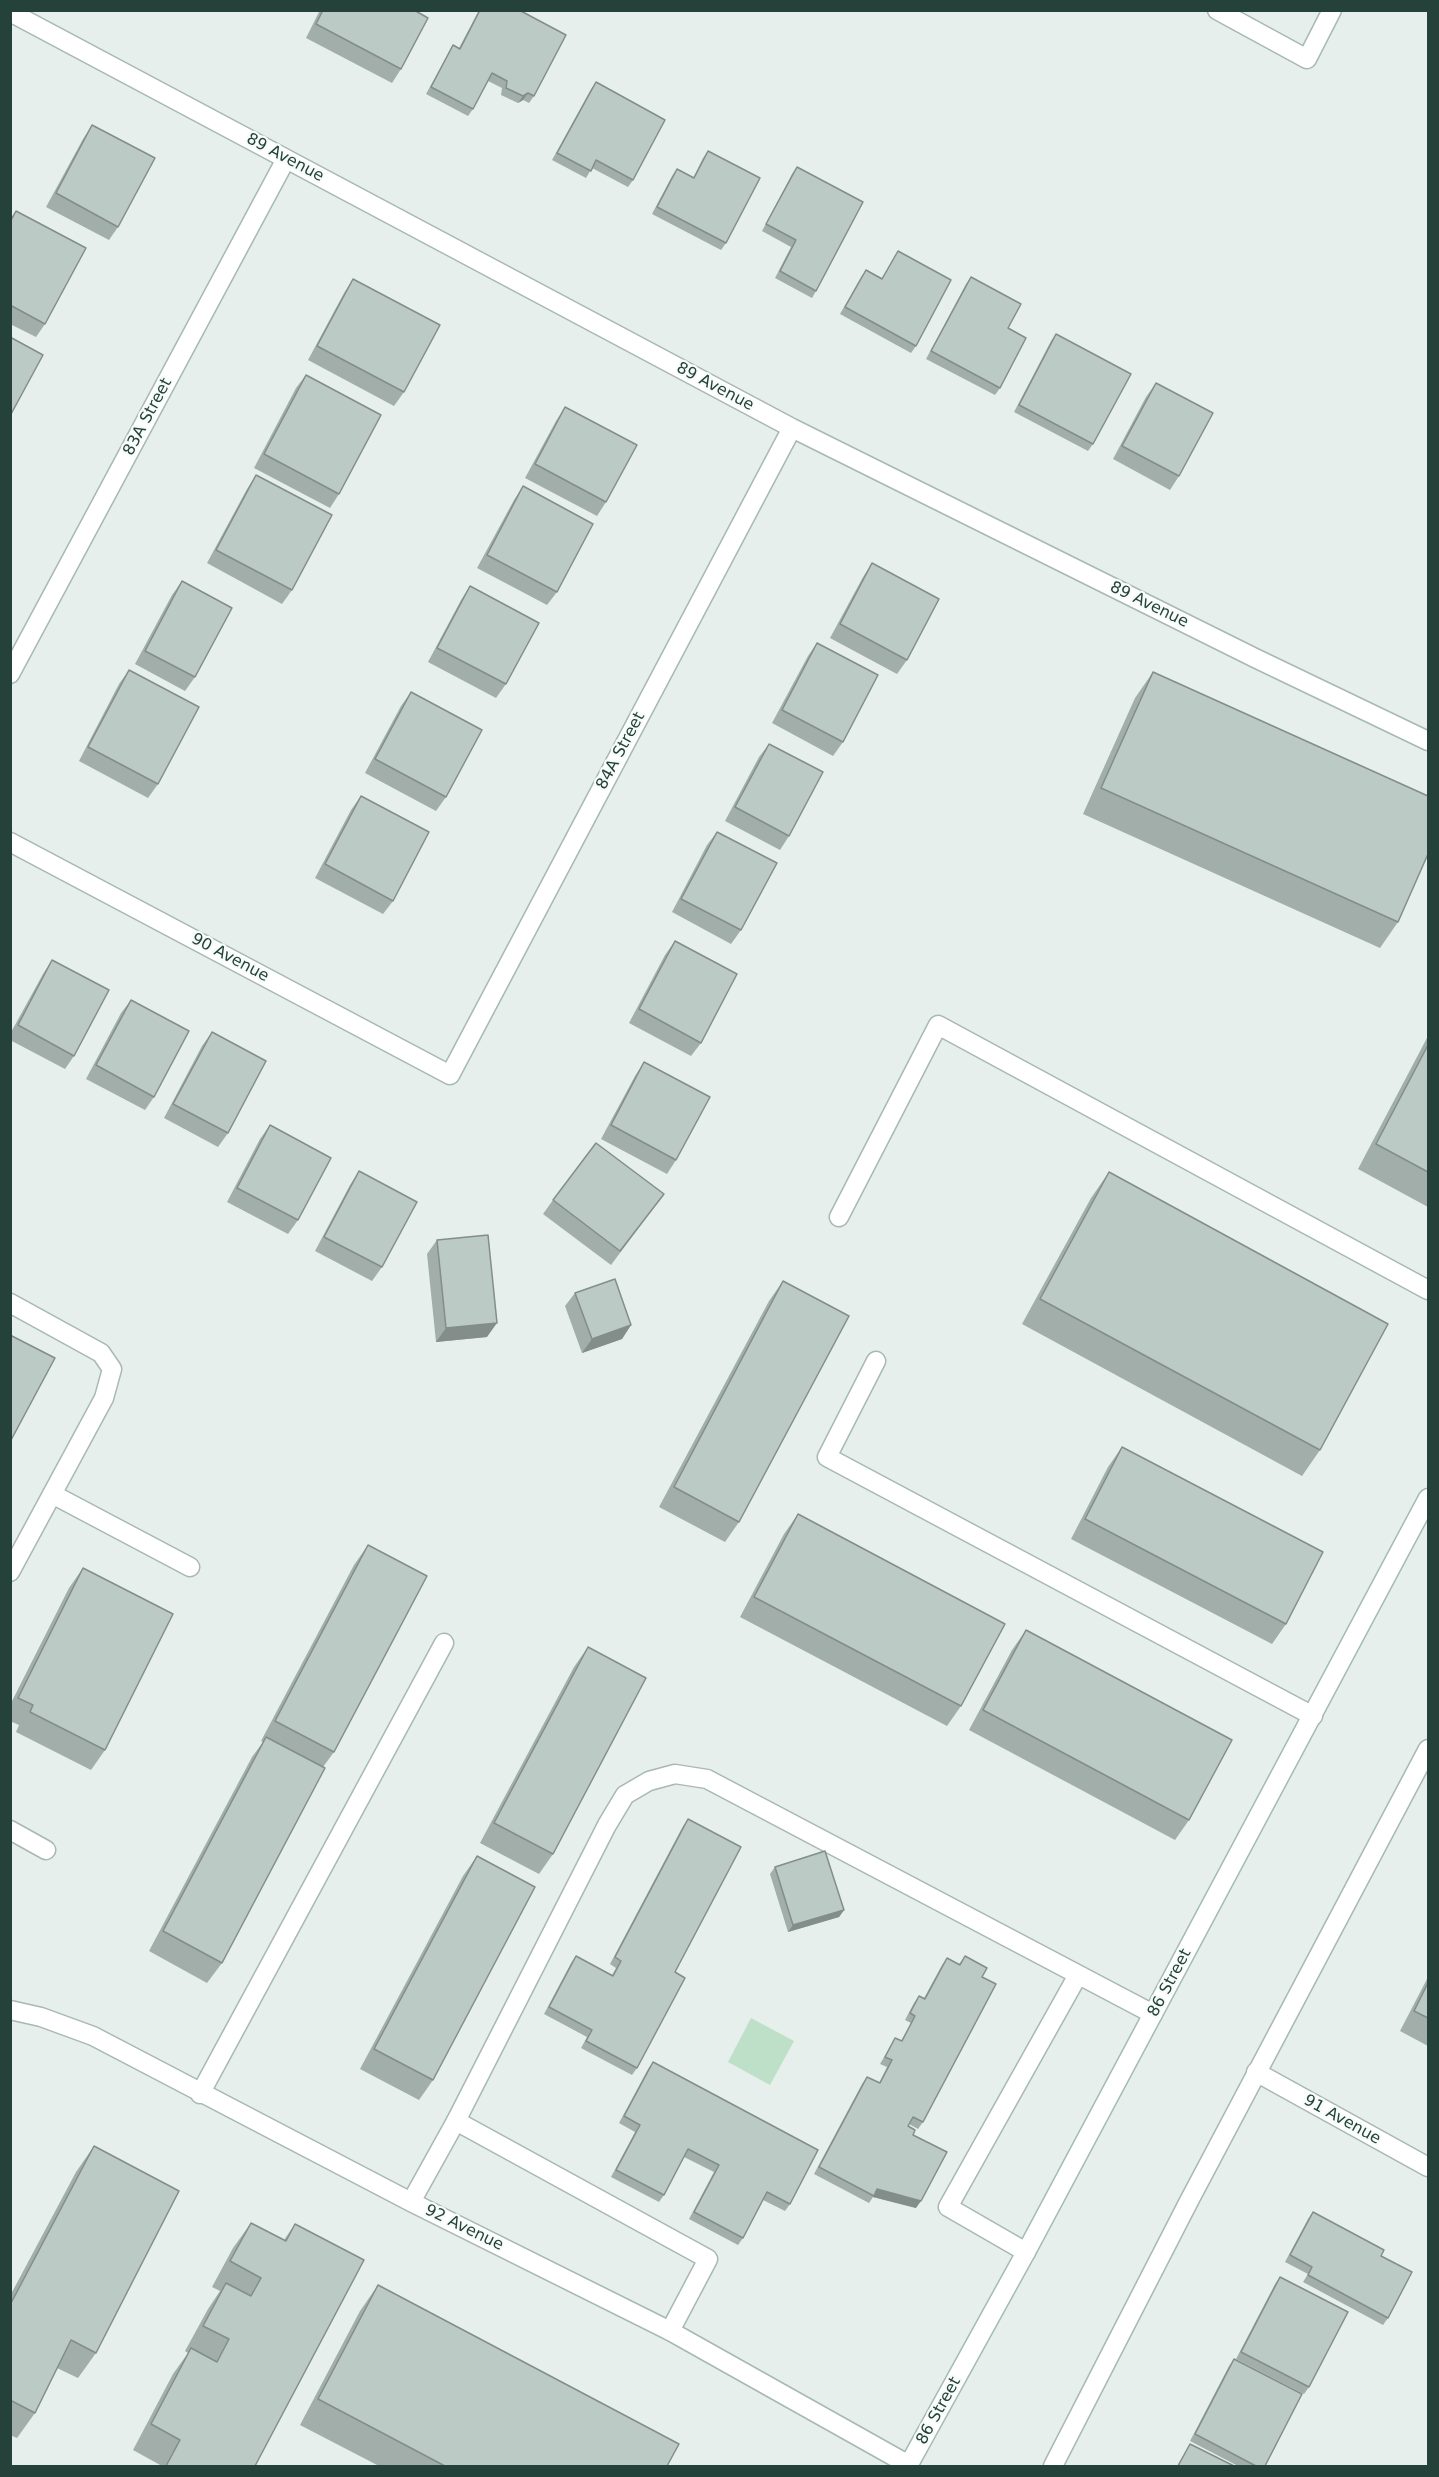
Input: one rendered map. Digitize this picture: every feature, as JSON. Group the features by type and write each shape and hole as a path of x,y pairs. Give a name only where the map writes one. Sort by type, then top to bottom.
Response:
{"street":[{"path":"1217,10 1307,59 1332,10"},
{"name":"89 Avenue","path":"10,12 792,428 1255,658 1428,741"},
{"name":"83A Street","path":"10,674 286,159"},
{"name":"84A Street","path":"450,1075 792,428"},
{"name":"90 Avenue","path":"10,842 450,1075"},
{"path":"840,1217 938,1025 1428,1290"},
{"path":"10,1303 101,1353 112,1369 104,1398 10,1572"},
{"path":"876,1361 827,1457 1313,1716"},
{"path":"52,1494 190,1567"},
{"name":"86 Street","path":"909,2466 1026,2252 1428,1498"},
{"path":"200,2094 444,1642"},
{"path":"1053,2466 1256,2072 1428,1749"},
{"path":"411,2202 456,2121 607,1825 625,1795 649,1780 675,1774 707,1779 1153,2014"},
{"path":"10,1830 46,1850"},
{"path":"1026,2252 948,2207 1078,1975"},
{"name":"92 Avenue","path":"10,2010 41,2017 93,2036 200,2094 411,2202 670,2331 909,2466"},
{"name":"91 Avenue","path":"1256,2072 1428,2167"},
{"path":"456,2121 708,2259 670,2331"}],"green space":[{"path":"751,2018 794,2041 770,2085 728,2062"}],"building":[{"path":"323,10 414,10 428,18 401,69 316,24"},
{"path":"480,10 519,10 566,35 534,96 528,93 523,96 506,88 507,81 492,73 473,109 431,87 453,45 460,49"},
{"path":"596,82 665,120 633,180 596,160 591,171 557,153"},
{"path":"92,125 155,158 118,227 56,193"},
{"path":"708,151 760,178 726,243 657,207 677,169 694,178"},
{"path":"797,167 863,202 816,291 780,271 796,240 766,224"},
{"path":"16,211 86,248 45,324 10,305 10,222"},
{"path":"898,251 951,280 916,346 845,307 866,270 882,279"},
{"path":"971,277 1021,304 1008,328 1026,338 1000,388 931,351"},
{"path":"353,279 440,325 404,392 317,346"},
{"path":"1056,334 1131,374 1093,444 1019,405"},
{"path":"10,337 43,355 10,416"},
{"path":"306,375 381,415 339,494 264,454"},
{"path":"1156,383 1213,413 1179,476 1122,446"},
{"path":"565,407 637,445 606,502 535,464"},
{"path":"256,475 332,515 292,590 216,550"},
{"path":"523,486 593,524 557,592 487,555"},
{"path":"872,563 939,599 907,660 840,624"},
{"path":"182,581 232,608 195,677 145,651"},
{"path":"470,586 539,623 506,684 437,648"},
{"path":"817,643 878,675 843,742 782,710"},
{"path":"129,670 199,707 158,784 88,747"},
{"path":"1153,672 1428,796 1428,854 1398,922 1101,788"},
{"path":"411,692 482,730 446,797 375,759"},
{"path":"769,744 823,772 789,836 735,807"},
{"path":"361,796 429,832 393,901 325,864"},
{"path":"717,832 777,863 741,930 681,899"},
{"path":"675,941 737,974 701,1043 639,1009"},
{"path":"52,960 109,990 74,1056 18,1025"},
{"path":"131,1000 189,1031 154,1097 96,1065"},
{"path":"212,1032 266,1061 228,1133 173,1104"},
{"path":"1428,1045 1428,1172 1376,1144"},
{"path":"644,1062 710,1097 676,1160 611,1125"},
{"path":"270,1125 331,1158 298,1220 237,1188"},
{"path":"596,1143 664,1194 620,1251 553,1200"},
{"path":"359,1171 417,1202 382,1267 324,1237"},
{"path":"1109,1172 1388,1324 1320,1450 1040,1299"},
{"path":"488,1235 497,1323 446,1328 437,1240"},
{"path":"615,1279 631,1325 592,1339 575,1293"},
{"path":"783,1281 849,1316 739,1522 674,1487"},
{"path":"10,1335 55,1358 10,1442"},
{"path":"1122,1447 1323,1552 1286,1624 1085,1519"},
{"path":"798,1514 1005,1624 961,1706 754,1597"},
{"path":"368,1545 427,1576 334,1752 275,1721"},
{"path":"83,1568 173,1614 105,1750 30,1712 33,1705 18,1698"},
{"path":"1026,1630 1232,1740 1189,1820 983,1710"},
{"path":"588,1647 646,1678 553,1854 494,1823"},
{"path":"266,1737 325,1768 222,1963 163,1931"},
{"path":"688,1819 741,1847 675,1972 685,1978 637,2068 586,2041 592,2030 549,2007 576,1956 613,1976 621,1961 615,1957"},
{"path":"825,1851 844,1910 793,1925 775,1867"},
{"path":"477,1856 535,1887 433,2080 374,2049"},
{"path":"965,1956 987,1968 982,1977 996,1984 923,2122 913,2117 908,2126 915,2130 913,2135 947,2152 921,2201 877,2189 874,2196 819,2167 867,2077 880,2083 892,2060 885,2057 895,2038 902,2041 915,2016 910,2013 919,1996 925,1999 947,1958 960,1965"},
{"path":"1428,1983 1428,2018 1414,2011"},
{"path":"653,2062 818,2150 790,2204 767,2192 743,2238 694,2212 719,2165 688,2149 664,2195 616,2170 640,2125 624,2116"},
{"path":"94,2146 179,2191 96,2353 71,2340 35,2413 10,2400 10,2305"},
{"path":"1313,2212 1384,2250 1381,2256 1412,2272 1388,2318 1308,2275 1312,2267 1290,2255"},
{"path":"251,2223 286,2241 295,2224 364,2260 255,2466 166,2466 180,2440 151,2424 191,2348 217,2362 229,2339 203,2326 226,2283 251,2296 261,2278 230,2261"},
{"path":"1280,2277 1348,2312 1309,2387 1241,2352"},
{"path":"378,2285 679,2444 667,2466 445,2466 318,2399"},
{"path":"1234,2359 1302,2394 1265,2466 1256,2466 1195,2434"},
{"path":"1190,2444 1234,2466 1178,2466"}]}
